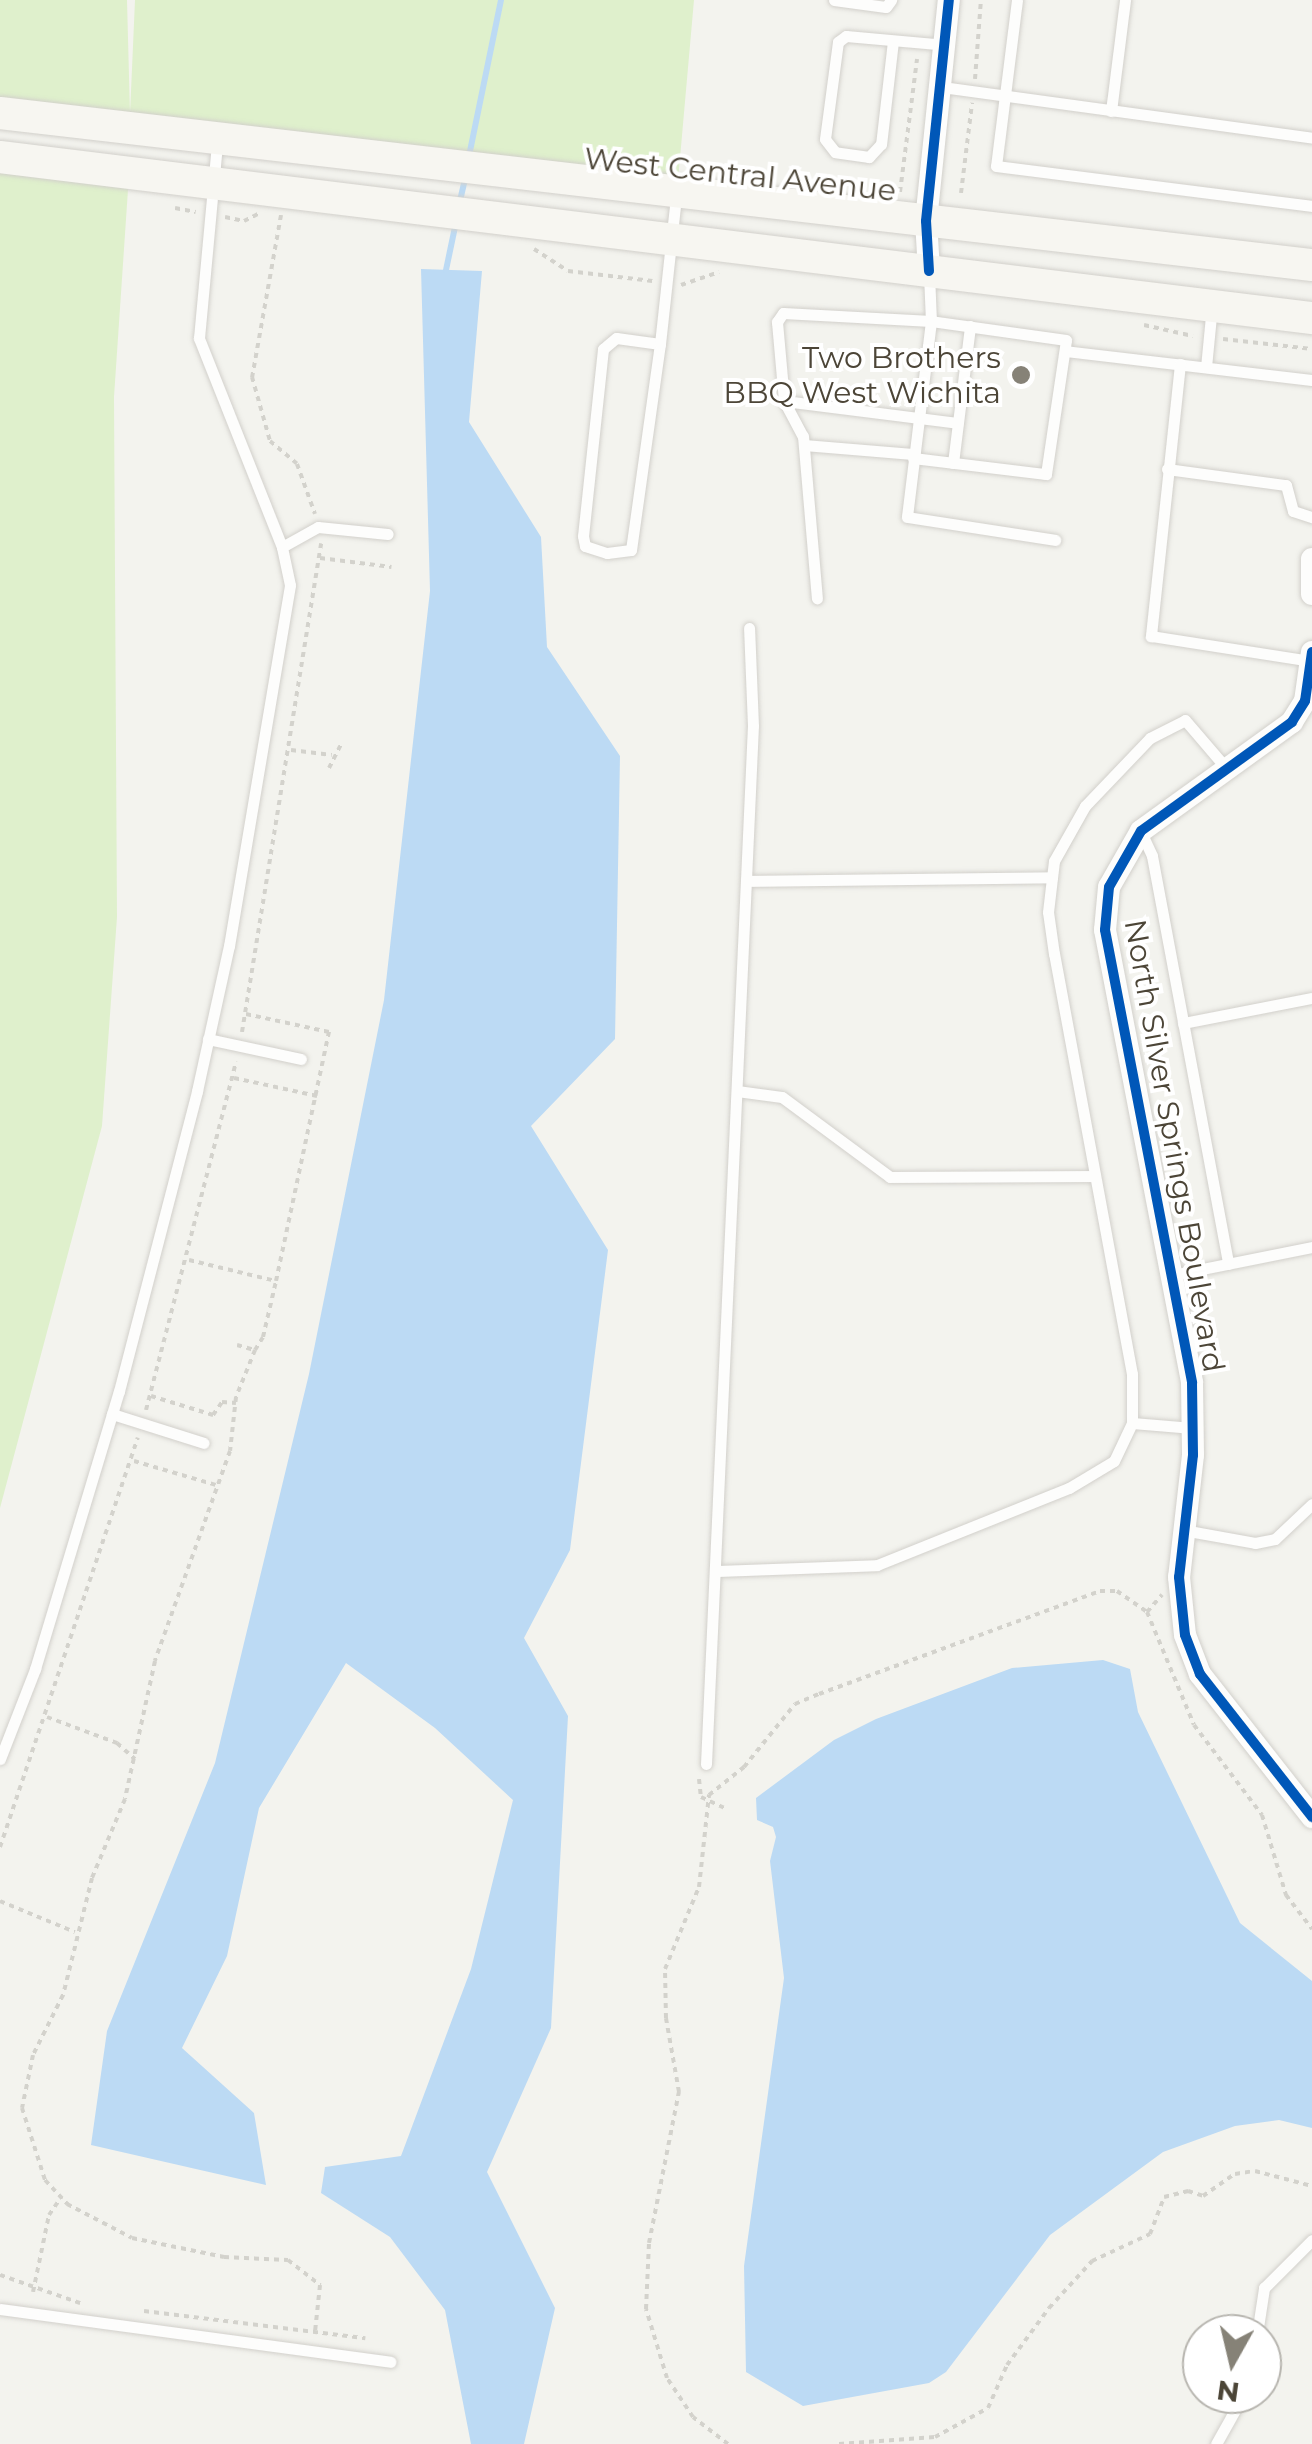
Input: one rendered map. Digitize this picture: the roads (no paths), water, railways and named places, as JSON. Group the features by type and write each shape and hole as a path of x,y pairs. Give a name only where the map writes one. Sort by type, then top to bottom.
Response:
{"main road":[{"name":"West Central Avenue","path":"14,115 520,176 916,211 1312,265"},
{"path":"5,158 1312,318"}],"street":[{"path":"928,272 916,211 942,88 949,0"},
{"path":"1312,559 1312,594"},
{"name":"North Silver Springs Boulevard","path":"1312,652 1309,702 1276,736 1141,832 1110,887 1105,930 1172,1275 1194,1428 1179,1609 1195,1663 1312,1817"}],"lane":[{"path":"834,0 886,7 891,0"},
{"path":"1017,0 996,166 1312,206"},
{"path":"1111,110 1125,0"},
{"path":"893,41 881,144 869,157 835,152 825,139 838,42 846,36 946,45"},
{"path":"942,88 1312,138"},
{"path":"0,1759 34,1670 112,1414 208,1039 290,586 282,547 199,338 218,139"},
{"path":"660,344 616,338 603,348 583,536 585,546 607,554 632,550 660,344 677,192"},
{"path":"928,272 931,321 906,517 1055,540"},
{"path":"1206,367 1212,306"},
{"path":"804,445 1046,474 1066,350 1062,338 931,321 783,313 777,322 784,401 804,445 817,598"},
{"path":"953,463 970,326"},
{"path":"1066,350 1312,380"},
{"path":"1180,364 1151,636 1311,661"},
{"path":"784,401 958,423"},
{"path":"1167,469 1286,484 1293,510 1312,518"},
{"path":"282,547 318,526 388,534"},
{"path":"702,1767 716,1570 753,726 749,628"},
{"path":"716,1570 876,1565 1069,1488 1114,1461 1132,1423 1132,1374 1050,926 1054,860 1086,806 1150,738 1185,720 1227,769"},
{"path":"1141,832 1152,856 1228,1264"},
{"path":"746,881 1052,877"},
{"path":"1183,1023 1312,998"},
{"path":"208,1039 300,1059"},
{"path":"737,1091 782,1097 890,1177 1095,1176"},
{"path":"1172,1275 1312,1247"},
{"path":"112,1414 204,1443"},
{"path":"1132,1423 1194,1428"},
{"path":"1183,1530 1255,1543 1275,1539 1312,1504"},
{"path":"1260,2314 1264,2288 1312,2240"},
{"path":"0,2309 390,2362"},
{"path":"1216,2444 1233,2414"}],"water":[{"path":"421,269 482,271 469,422 541,537 547,647 620,756 615,1039 531,1126 608,1250 570,1550 524,1638 568,1716 551,2028 487,2172 555,2308 524,2444 471,2444 445,2310 390,2237 321,2193 325,2167 401,2156 471,1969 513,1800 435,1728 346,1663 259,1808 227,1956 182,2048 254,2113 266,2185 91,2145 107,2031 215,1763 309,1374 384,1000 430,591"},
{"path":"1103,1660 1130,1669 1138,1712 1240,1923 1312,1981 1312,2128 1279,2120 1235,2126 1163,2152 1050,2235 946,2372 929,2383 803,2406 746,2372 744,2266 784,1978 770,1861 776,1837 773,1827 757,1820 756,1798 834,1740 876,1719 1012,1668"}],"waterway":[{"path":"469,156 501,0"},
{"path":"459,205 465,178"},
{"path":"446,270 456,222"}],"place":[{"name":"Two Brothers BBQ West Wichita","path":"1021,375"}]}
